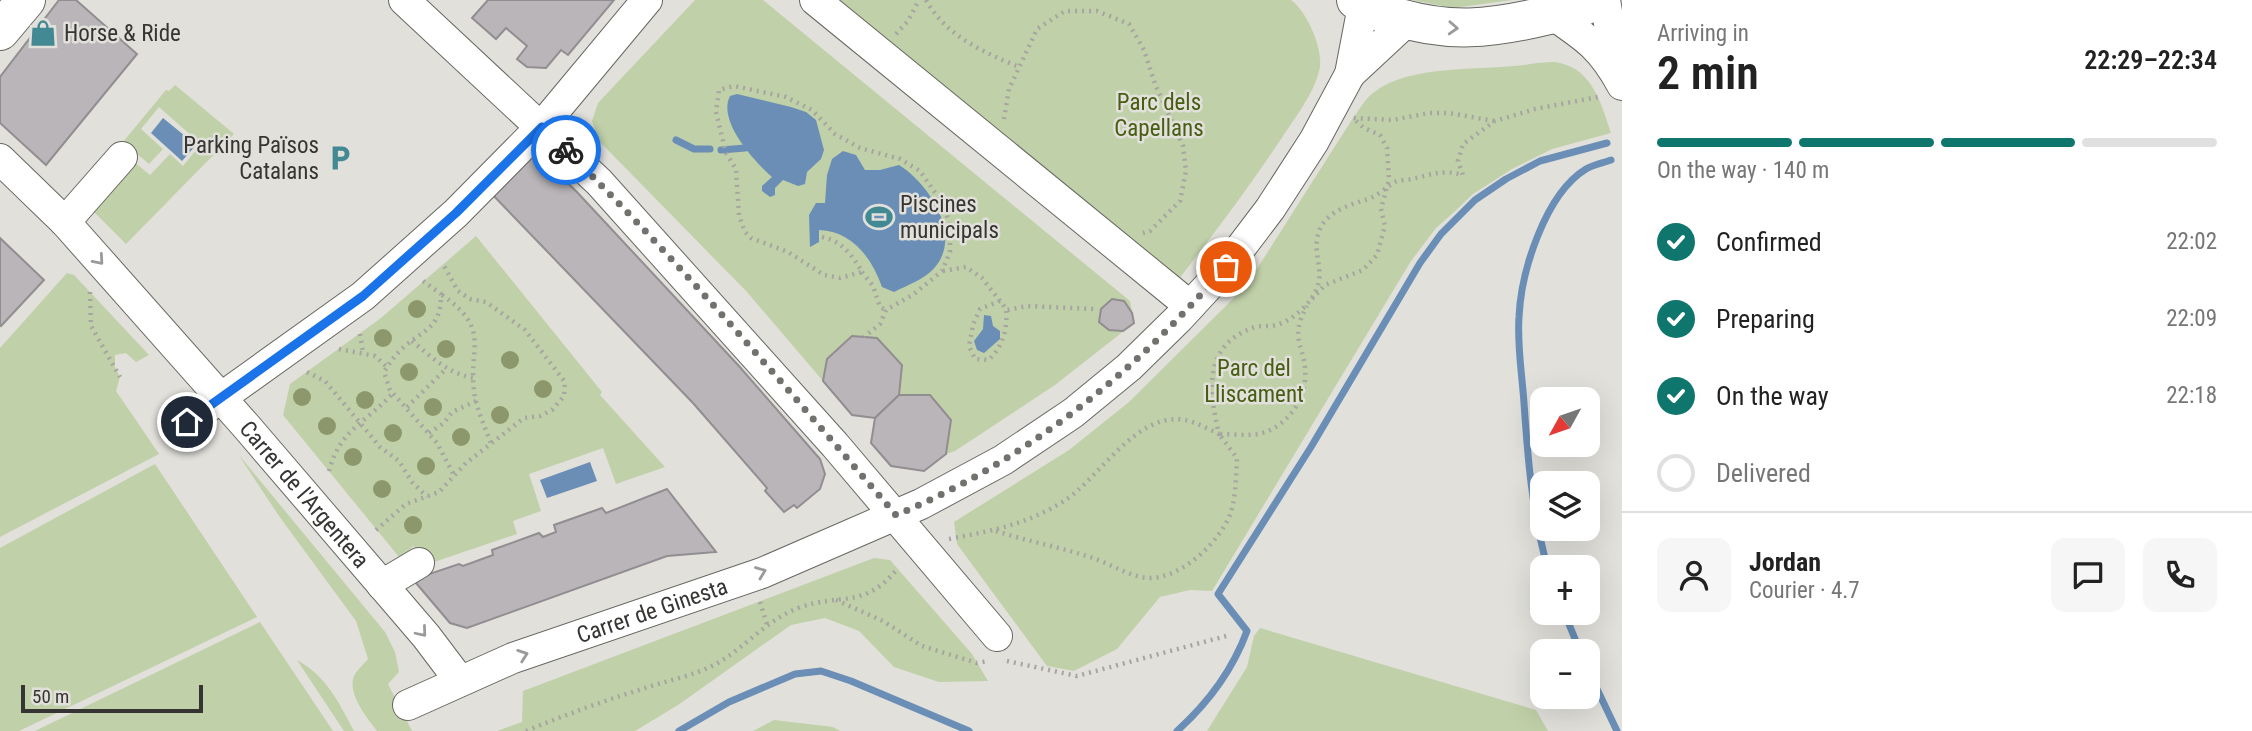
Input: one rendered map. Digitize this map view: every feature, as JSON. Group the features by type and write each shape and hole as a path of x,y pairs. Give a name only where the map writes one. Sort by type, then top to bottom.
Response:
{"main road":[{"path":"0,31 26,0"},
{"path":"1359,3 1408,21 1453,29 1494,27 1553,15 1582,8 1594,0"}],"street":[{"path":"404,0 599,183 699,291 896,515 996,636"},
{"path":"187,422 363,296 456,213 542,127 648,0"},
{"path":"815,0 1190,306"},
{"path":"1605,0 1611,34 1611,82"},
{"path":"1350,74 1359,3"},
{"path":"1553,15 1599,48 1611,82"},
{"path":"1350,74 1408,21"},
{"name":"Carrer de Ginesta","path":"408,705 513,658 762,573 921,504 1003,460 1073,413 1129,366 1226,267 1270,209 1314,141 1350,74"},
{"path":"65,222 122,157"},
{"name":"Carrer de l'Argentera","path":"0,159 65,222 220,397 383,585 460,681"},
{"path":"383,585 419,563"}],"path":[{"path":"879,53 908,21 919,0"},
{"path":"926,0 934,15 959,37 988,55 1019,67"},
{"path":"995,148 1009,89 1037,29 1065,11 1097,10 1129,24 1144,51 1155,84 1184,146 1186,171 1180,201 1150,231 1113,244"},
{"path":"920,544 996,531 1044,514 1068,499 1131,438 1147,427 1183,419 1219,434 1258,434 1289,418 1306,380 1297,335 1298,322 1319,281 1321,268 1315,246 1321,227 1334,213 1369,199 1395,182 1438,171 1462,176 1458,161 1463,144 1495,121 1611,82"},
{"path":"862,272 840,278 824,275 788,252 745,232 739,216 736,169 726,153 716,112 719,90 734,86 786,97 812,110 835,134 860,148 900,159 920,171 936,194 950,225 950,252 942,271 914,294 886,310 880,324 864,337"},
{"path":"996,531 1093,558 1120,570 1150,578 1192,563 1218,535 1231,513 1237,458 1219,434 1211,399 1212,371 1223,350 1236,336 1257,326 1276,325 1288,320 1325,285 1363,270 1377,255 1385,226 1381,209 1389,179 1387,148 1380,135 1364,128 1353,118 1393,120 1429,113 1450,113 1495,121"},
{"path":"822,237 833,239 844,247 873,286 880,307 886,310"},
{"path":"376,530 406,504 439,492 491,443 524,418 540,416 552,410 564,396 565,382 524,330 486,302 470,299 458,291 443,264"},
{"path":"942,271 966,267 982,278 1000,301 1006,309 1008,322 998,352 988,360 975,359 969,346 973,325 980,309 1000,301"},
{"path":"424,281 470,321 474,332 476,357 476,401 491,443"},
{"path":"89,291 90,326 120,377"},
{"path":"441,294 441,310 433,324 425,334 412,341 392,359 384,372 390,390 437,443 454,475"},
{"path":"1006,309 1027,306 1094,309"},
{"path":"360,334 363,352"},
{"path":"412,341 432,359 460,376 474,378"},
{"path":"339,349 375,356 387,367"},
{"path":"407,407 447,368"},
{"path":"307,372 324,381 380,447 399,461 412,482 427,497"},
{"path":"328,471 340,444 358,423 380,408 393,393"},
{"path":"429,433 444,423 452,412 476,401"},
{"path":"526,731 609,699 712,666 742,648 767,624 798,608 861,597 885,584 898,568"},
{"path":"836,600 883,621 922,646 944,654 977,663 998,659 1077,676 1230,635"},
{"path":"760,601 767,624"}],"green space":[{"name":"Piscines municipals","path":"695,0 763,0 1130,301 1134,323 1055,385 955,451 946,454 924,471 891,466 871,443 875,418 852,415 747,292 600,142 592,121 598,103"},
{"name":"Parc dels Capellans","path":"831,0 1291,0 1303,13 1313,32 1319,53 1319,71 1313,88 1298,113 1245,191 1179,279"},
{"path":"1412,0 1512,0 1453,8"},
{"name":"Parc del Lliscament","path":"1560,63 1581,73 1595,90 1611,133 1552,149 1512,169 1473,194 1436,228 1411,261 1212,591 1190,590 1160,597 1117,649 1074,671 1047,666 957,544 954,522 1069,450 1129,402 1246,286 1353,118 1373,93 1389,83 1429,72"},
{"path":"175,85 234,134 126,244 91,209 133,161 150,175 170,154 183,166 201,144 159,107 141,129 163,149 149,164 123,142 166,90 169,91"},
{"path":"476,236 602,392 600,395 665,467 616,484 603,448 529,474 541,511 513,521 517,534 428,564 414,546 399,557 283,415 290,384 381,318"},
{"path":"67,273 74,275 149,355 136,362 126,353 115,355 115,367 120,377 116,391 159,454 0,537 0,348"},
{"path":"238,454 385,632 395,652 399,672 388,684 412,731 377,731 363,713 353,690 353,683 355,674 368,659 356,621 279,516"},
{"path":"155,464 257,617 19,731 0,731 0,548"},
{"path":"874,558 890,560 972,654 988,681 939,682 894,667 859,631 825,618 791,625 678,705 635,731 497,731 522,722 523,691"},
{"path":"260,622 333,731 35,731"},
{"path":"1260,628 1536,710 1548,731 1207,731 1247,667 1254,636"},
{"path":"297,660 324,682 354,731 344,731"},
{"path":"774,720 833,727 840,731 753,731"}],"water":[{"path":"737,94 791,107 806,112 816,120 824,150 821,159 807,172 805,184 798,186 783,180 775,188 775,195 770,197 762,191 762,186 772,177 756,162 740,140 729,117 727,106 730,96"},
{"path":"163,118 196,145 182,161 151,133"},
{"path":"843,151 856,155 865,170 880,170 899,165 921,184 938,210 945,239 943,253 936,266 922,278 894,292 882,287 866,256 841,235 819,230 819,242 810,247 809,215 816,203 825,203 827,175 832,159"},
{"path":"984,315 991,316 993,326 1000,331 1000,339 984,353 977,350 974,341 983,329"},
{"path":"590,462 597,481 547,498 540,480"}],"building":[{"path":"59,0 76,0 137,54 46,165 0,123 0,77"},
{"path":"488,0 614,0 568,55 561,50 546,68 527,67 517,59 527,46 506,28 496,39 472,18"},
{"path":"530,157 541,158 576,191 738,365 820,459 825,474 820,489 797,508 794,505 784,512 765,491 767,488 693,403 490,192"},
{"path":"0,238 44,280 1,326 0,325"},
{"path":"1112,299 1124,301 1132,313 1134,323 1123,331 1109,330 1099,322 1101,309"},
{"path":"852,336 877,338 902,365 899,395 875,418 852,415 823,381 827,359"},
{"path":"899,395 930,395 951,420 946,454 924,471 891,466 871,443 875,418"},
{"path":"667,489 716,552 667,556 467,628 450,623 416,583 423,576 493,555 492,550 539,533 543,537 556,532 554,525 602,508 606,513"}],"waterway":[{"path":"676,140 694,149 710,149"},
{"path":"1177,731 1218,685 1247,631 1218,594 1311,447 1420,263 1441,234 1475,200 1506,179 1540,161 1607,143"},
{"path":"721,150 745,148"},
{"path":"1544,555 1529,466 1519,349 1521,299 1538,235 1559,196 1571,181 1586,169 1611,160"},
{"path":"1569,625 1575,639"},
{"path":"679,731 729,702 795,674 821,671 969,731"},
{"path":"1600,695 1617,731"}],"way so far":[{"path":"566,150 717,311 896,515 1003,460 1073,413 1129,366 1179,318 1226,267"}],"place":[{"name":"Horse & Ride","path":"43,33"},
{"name":"Parking Països Catalans","path":"340,158"},
{"name":"Piscines municipals","path":"879,217"}],"route":[{"path":"187,422 363,296 456,213 542,127 566,150"}]}
